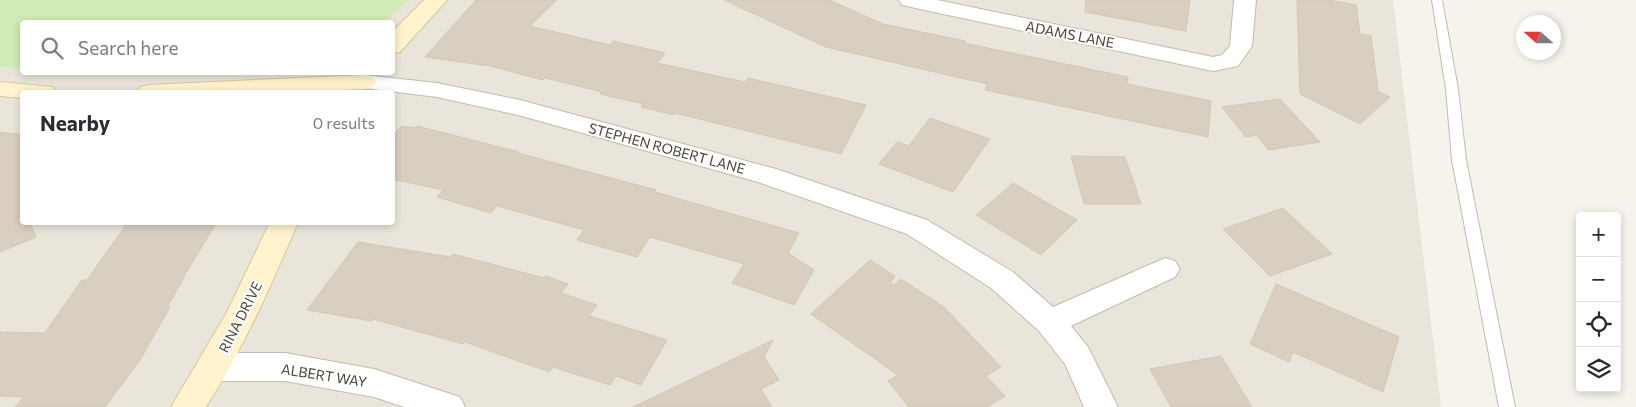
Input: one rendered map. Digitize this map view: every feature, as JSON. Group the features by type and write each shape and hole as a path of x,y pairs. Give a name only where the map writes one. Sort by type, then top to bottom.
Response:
{"street":[{"path":"395,43 412,23 436,0"},
{"name":"ADAMS LANE","path":"910,0 1213,64 1230,61 1241,46 1245,0"},
{"name":"STEPHEN ROBERT LANE","path":"192,90 364,82 437,90 520,108 767,175 917,227 1002,280 1050,322 1077,356 1101,407"},
{"path":"0,89 20,90"},
{"name":"RINA DRIVE","path":"188,407 214,367 256,289 283,225"},
{"path":"1050,322 1165,270"},
{"name":"ALBERT WAY","path":"214,367 294,369 374,383 439,404"}],"lane":[{"path":"1438,0 1452,89 1459,160 1508,407"}],"shaded area":[{"path":"0,0 1393,0 1441,407 0,407"}],"green space":[{"path":"0,0 408,0 386,20 20,20 20,70 0,66"}],"building":[{"path":"476,0 557,0 530,26 610,45 613,41 665,53 657,63 745,82 748,78 866,105 841,154 675,113 674,115 641,107 643,104 545,78 543,80 490,66 425,57"},
{"path":"724,0 829,0 883,24 1128,77 1127,84 1211,101 1208,137 985,90 987,84 826,47"},
{"path":"1086,0 1190,0 1186,31 1085,12"},
{"path":"1297,0 1328,0 1356,5 1360,34 1371,36 1378,91 1390,97 1360,124 1300,94"},
{"path":"1280,99 1320,142 1269,150 1256,135 1246,137 1222,107"},
{"path":"930,118 990,139 953,192 879,164 897,142 909,146"},
{"path":"402,126 415,128 417,126 656,190 655,192 799,233 788,253 814,270 794,305 732,283 744,264 650,237 637,257 577,240 584,230 497,206 491,213 437,197 443,190 395,180 395,133"},
{"path":"0,132 20,135 20,225 30,225 36,237 0,252"},
{"path":"1071,156 1125,157 1141,204 1084,204"},
{"path":"1013,183 1077,220 1041,255 976,215"},
{"path":"1283,208 1332,254 1270,276 1223,229"},
{"path":"126,225 215,225 184,276 167,307 170,307 140,360 105,407 15,407 24,397 0,396 0,332 45,333 82,280 87,280"},
{"path":"358,242 451,257 453,254 544,278 545,276 568,284 561,293 597,305 589,316 667,340 641,385 616,376 610,385 553,367 549,372 465,342 463,344 373,319 372,321 307,310"},
{"path":"870,260 895,276 891,282 894,285 901,279 944,307 1001,367 986,376 1005,396 987,407 909,407 888,381 898,375 811,314"},
{"path":"1276,284 1399,337 1383,392 1293,352 1289,362 1250,344"},
{"path":"773,340 764,357 779,380 761,389 772,407 633,407"},
{"path":"1221,356 1252,407 1171,407 1150,369"}]}
